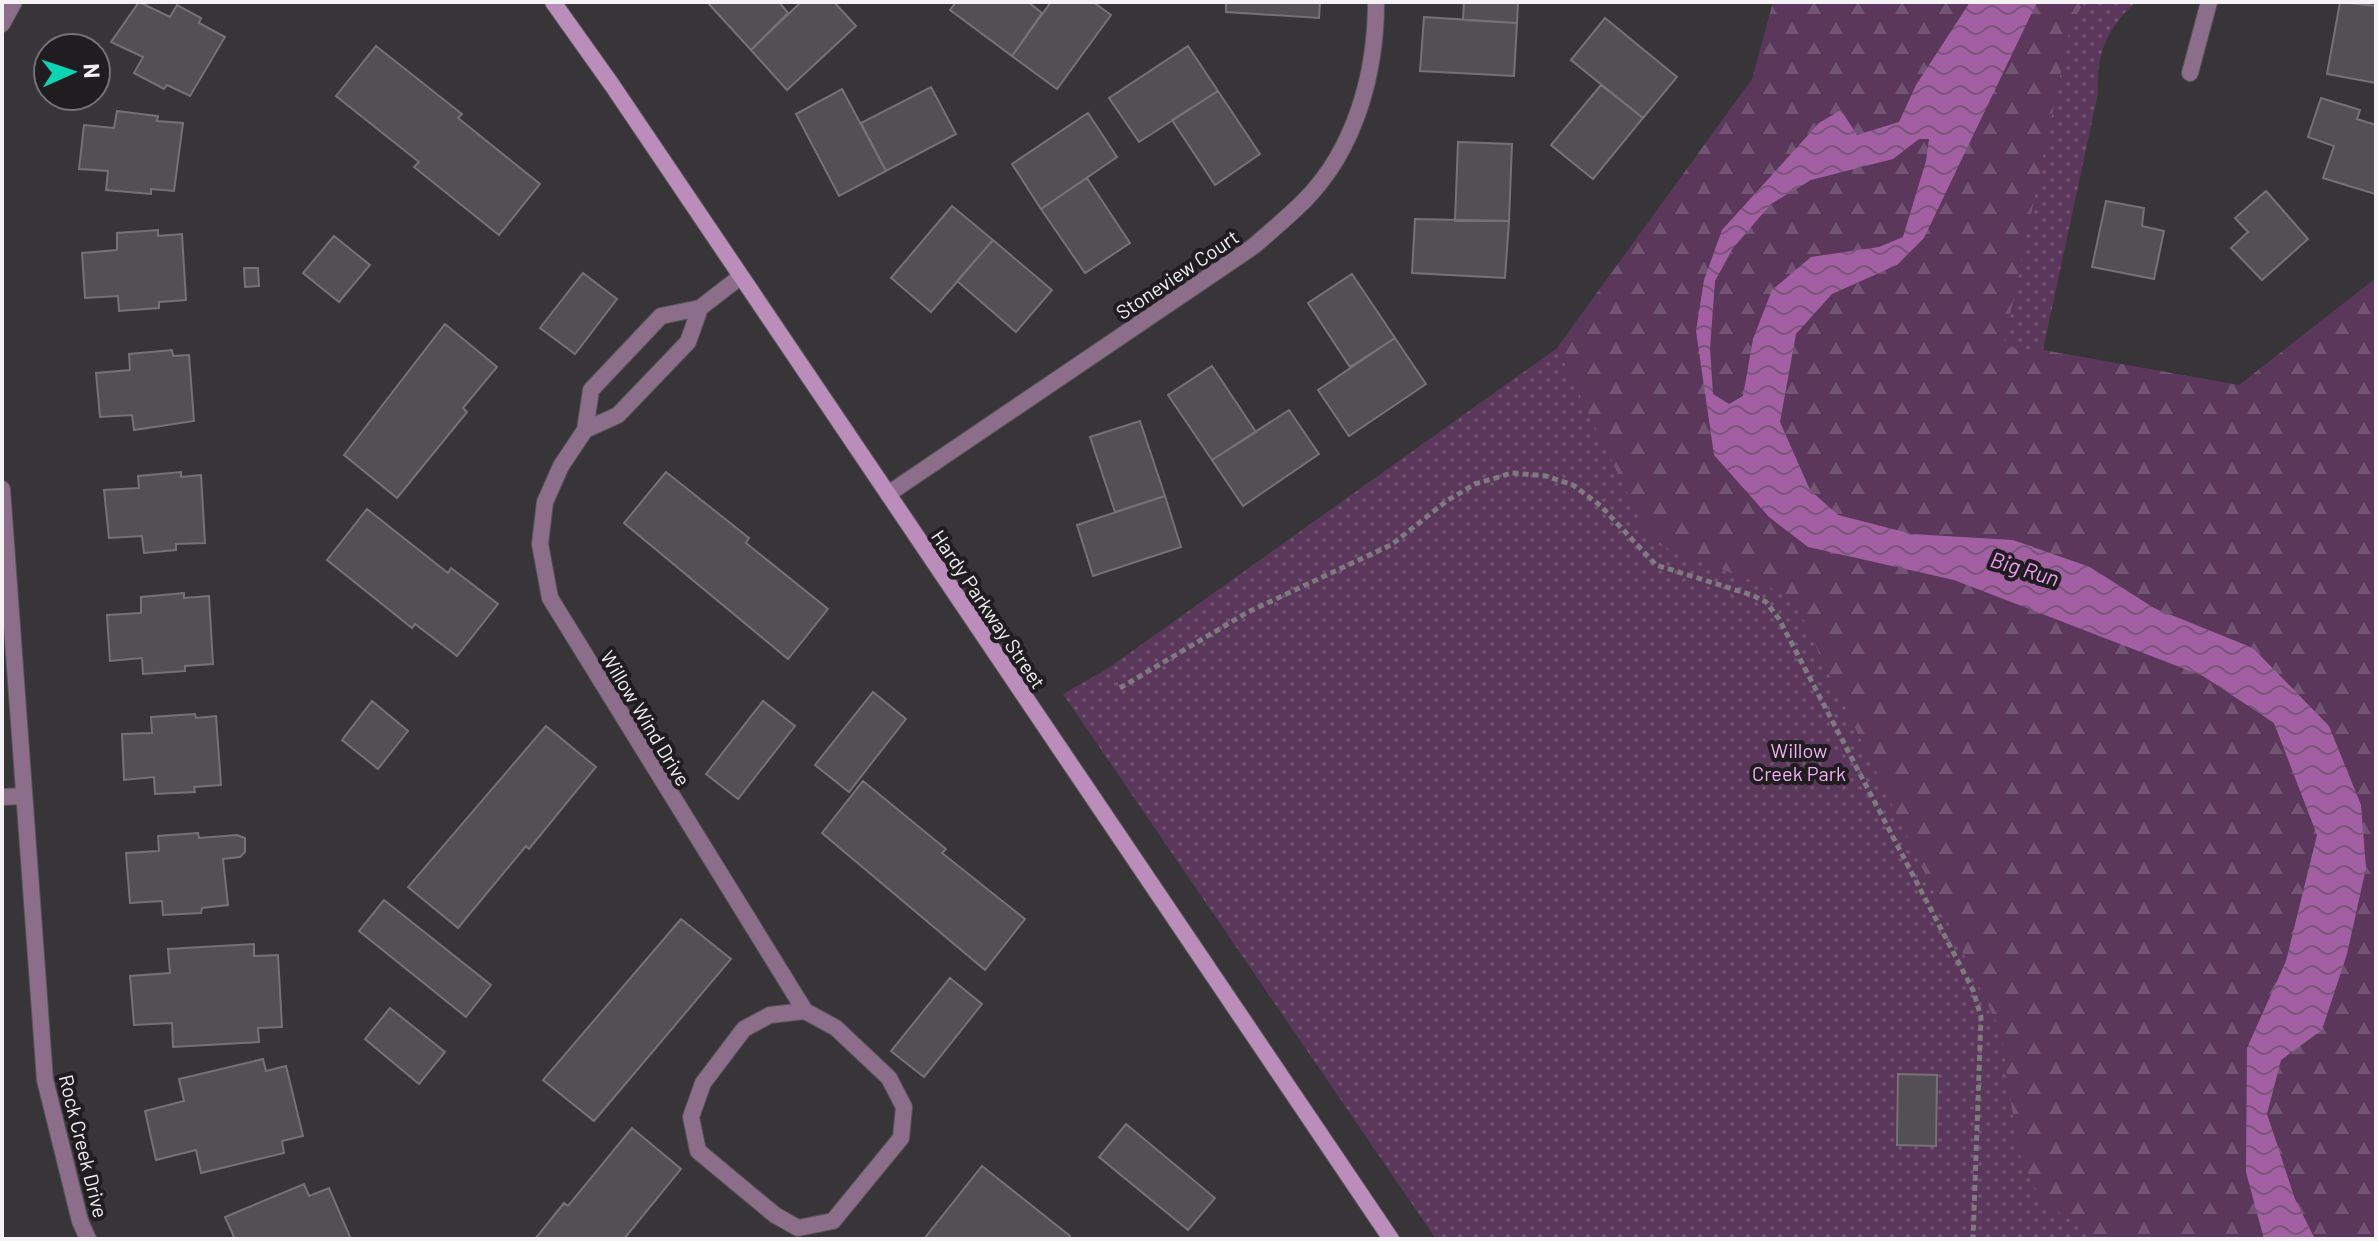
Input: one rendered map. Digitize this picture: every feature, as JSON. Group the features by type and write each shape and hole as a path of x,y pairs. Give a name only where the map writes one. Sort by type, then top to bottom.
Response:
{"main road":[{"name":"Hardy Parkway Street","path":"553,2 1391,1239"}],"street":[{"path":"2,24 14,2"},
{"name":"Stoneview Court","path":"888,494 1254,246 1307,198 1339,152 1365,96 1376,38 1376,2"},
{"path":"2190,73 2209,2"},
{"name":"Willow Wind Drive","path":"740,277 700,308 661,316 591,390 585,430 561,466 545,502 540,544 550,598 805,1011 836,1028 889,1078 904,1107 901,1138 833,1221 798,1228 775,1215 698,1151 691,1117 703,1083 744,1029 770,1015 805,1011"},
{"name":"Willow Wind Drive","path":"585,430 618,415 688,342 700,308"},
{"name":"Rock Creek Drive","path":"2,489 45,1080 80,1221 88,1239"},
{"path":"2,797 24,796"}],"path":[{"path":"1120,688 1248,612 1391,545 1448,500 1475,484 1512,473 1546,476 1573,485 1601,506 1656,565 1766,602 1779,619 1973,990 1981,1017 1973,1239"}],"green space":[{"path":"1773,2 2084,2 2071,24 2003,348 2042,350 2239,385 2376,278 2376,1239 2098,1239 2041,1200 2018,1151 2001,1032 1792,596 1651,542 1557,348 1752,79"},
{"name":"Willow Creek Park","path":"1810,2 2136,2 2111,32 2101,54 2098,93 2043,350 2376,410 2376,1239 1436,1239 1063,694 1107,669 1852,138"}],"water":[{"name":"Big Run","path":"1970,2 2037,2 1924,238 1897,265 1832,294 1796,334 1780,422 1810,490 1838,515 1912,534 2013,540 2090,567 2154,608 2253,648 2329,726 2361,805 2366,868 2347,954 2322,1030 2281,1060 2267,1114 2295,1199 2315,1239 2264,1239 2246,1172 2247,1048 2286,961 2317,835 2274,723 2203,676 1954,580 1808,547 1769,517 1714,455 1696,331 1704,280 1722,230 1819,123 1841,110 1857,135 1899,122 1916,85","holes":["1919,139 1929,139 1926,161 1903,237 1879,247 1811,257 1772,290 1753,339 1743,396 1729,404 1713,394 1710,349 1715,281 1733,248 1771,204 1811,180 1893,159"]}],"building":[{"path":"139,2 170,17 177,5 201,18 199,23 225,37 190,96 167,85 164,89 134,73 143,57 112,41"},
{"path":"707,2 779,2 788,13 751,50"},
{"path":"801,2 834,2 856,26 787,90 751,50"},
{"path":"956,2 1028,2 1042,13 1012,56 950,10"},
{"path":"1051,2 1093,2 1111,15 1057,89 1012,56"},
{"path":"1226,2 1320,2 1319,18 1226,12"},
{"path":"1464,2 1518,2 1517,23 1463,20"},
{"path":"2340,2 2376,6 2376,83 2327,74"},
{"path":"1424,17 1517,23 1514,76 1420,71"},
{"path":"1605,18 1677,77 1643,118 1571,60"},
{"path":"376,46 462,114 458,118 540,184 499,235 414,167 419,162 336,96"},
{"path":"1188,46 1218,91 1139,142 1109,98"},
{"path":"1601,85 1643,118 1593,179 1551,145"},
{"path":"931,87 956,134 886,171 861,123"},
{"path":"842,89 886,171 839,196 796,114"},
{"path":"1218,91 1260,154 1215,185 1172,120"},
{"path":"2321,98 2360,110 2357,119 2376,125 2375,194 2323,178 2334,146 2308,137"},
{"path":"117,111 158,116 157,121 183,123 174,191 151,189 151,194 106,190 108,171 79,169 84,125 114,128"},
{"path":"1088,113 1117,157 1041,209 1012,164"},
{"path":"1458,142 1512,144 1509,221 1455,221"},
{"path":"1087,178 1130,243 1085,273 1041,209"},
{"path":"2266,191 2308,239 2262,280 2231,248 2248,232 2235,218"},
{"path":"2106,201 2144,208 2142,226 2164,231 2154,279 2092,267"},
{"path":"952,206 993,240 931,312 891,278"},
{"path":"1415,219 1509,221 1505,278 1412,273"},
{"path":"158,230 158,236 182,234 186,300 159,302 159,308 119,311 118,296 85,298 82,253 117,250 117,233"},
{"path":"334,236 370,265 339,302 303,273"},
{"path":"993,240 1052,290 1016,332 957,281"},
{"path":"244,268 258,268 259,286 245,287"},
{"path":"583,273 617,299 575,354 540,328"},
{"path":"1352,274 1395,338 1350,367 1308,303"},
{"path":"445,324 497,367 463,408 467,412 397,498 344,455"},
{"path":"1395,338 1426,384 1349,436 1318,390"},
{"path":"172,350 173,356 189,355 194,421 134,430 132,415 100,417 96,373 130,370 129,354"},
{"path":"1212,366 1256,432 1212,460 1168,395"},
{"path":"1289,410 1319,454 1243,506 1212,460"},
{"path":"1140,421 1165,496 1115,512 1090,437"},
{"path":"181,472 181,477 201,475 205,543 176,544 176,550 144,553 142,536 109,538 104,490 139,488 138,476"},
{"path":"666,472 749,538 746,543 828,609 788,659 624,523"},
{"path":"1165,496 1181,547 1093,576 1077,525"},
{"path":"367,509 448,573 451,568 498,604 457,656 415,624 412,628 327,560"},
{"path":"184,593 184,598 209,596 213,664 185,666 185,671 143,674 142,658 110,661 107,615 141,613 141,597"},
{"path":"873,692 906,719 849,792 815,765"},
{"path":"372,701 408,731 378,769 342,740"},
{"path":"763,701 795,726 738,799 706,774"},
{"path":"195,714 196,718 216,716 221,785 194,787 195,792 155,794 154,777 124,780 122,734 152,733 151,717"},
{"path":"546,726 596,767 529,849 526,846 458,928 408,887"},
{"path":"863,781 946,849 942,853 1025,919 985,970 822,833"},
{"path":"198,833 199,838 237,835 245,838 245,852 240,857 223,859 228,905 202,908 201,913 163,915 162,901 130,903 126,853 159,851 158,836"},
{"path":"384,900 491,985 466,1017 359,931"},
{"path":"681,919 731,959 594,1121 543,1080"},
{"path":"254,944 254,956 278,955 282,1027 258,1028 259,1042 173,1047 172,1023 134,1025 130,976 170,973 168,949"},
{"path":"950,978 982,1004 924,1077 891,1051"},
{"path":"390,1008 445,1052 419,1084 365,1039"},
{"path":"263,1059 266,1071 286,1066 303,1136 282,1141 284,1153 201,1173 196,1150 156,1160 145,1111 184,1101 179,1079"},
{"path":"1898,1074 1937,1075 1936,1146 1897,1145"},
{"path":"1126,1124 1215,1198 1188,1230 1099,1157"},
{"path":"632,1128 681,1169 624,1239 535,1239 564,1203 568,1206"},
{"path":"982,1166 1070,1236 1068,1239 924,1239"},
{"path":"304,1184 309,1196 329,1188 351,1239 228,1239 234,1237 225,1217"}]}
